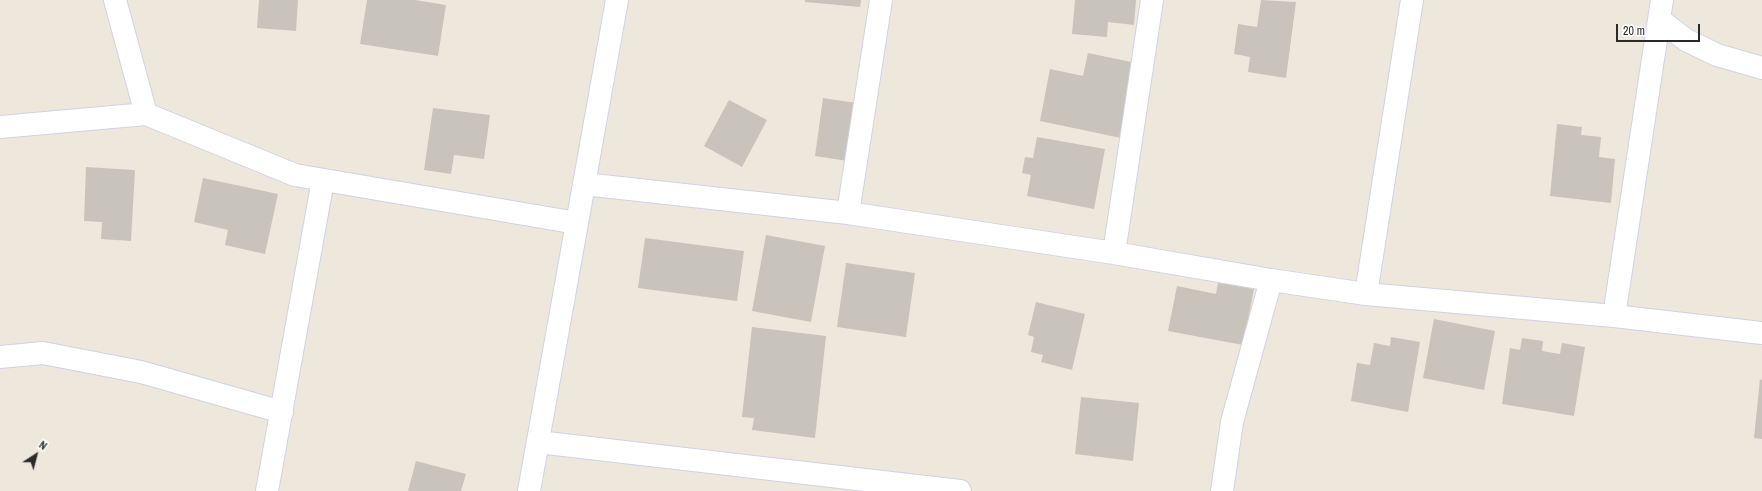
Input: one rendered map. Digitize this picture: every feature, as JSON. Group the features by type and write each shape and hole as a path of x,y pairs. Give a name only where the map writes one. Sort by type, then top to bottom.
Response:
{"street":[{"path":"115,0 146,114"},
{"path":"529,491 617,0"},
{"path":"848,213 881,0"},
{"path":"1114,252 1152,0"},
{"path":"1366,294 1412,0"},
{"path":"1614,316 1660,9"},
{"path":"1660,9 1686,40 1717,55 1762,68"},
{"path":"0,126 146,114 296,175 577,223"},
{"path":"267,491 323,180"},
{"path":"584,184 848,213 1114,252 1271,280 1366,294 1614,316 1762,333"},
{"path":"1222,491 1232,422 1271,280"},
{"path":"0,357 44,353 141,372 282,412"},
{"path":"538,442 960,491"}],"building":[{"path":"259,0 298,0 296,31 257,28"},
{"path":"367,0 415,0 446,5 438,56 360,44"},
{"path":"805,0 861,0 860,7 805,2"},
{"path":"1075,0 1136,0 1134,25 1108,22 1107,37 1072,34"},
{"path":"1261,0 1296,2 1286,78 1248,72 1250,57 1234,54 1238,24 1257,27"},
{"path":"1088,53 1136,63 1121,138 1040,121 1050,69 1083,76"},
{"path":"823,98 863,104 854,162 815,156"},
{"path":"729,100 767,120 742,167 704,146"},
{"path":"433,108 490,115 484,159 454,155 451,174 424,170"},
{"path":"1557,124 1582,127 1581,135 1601,137 1599,157 1615,159 1611,203 1550,196"},
{"path":"1037,137 1105,149 1094,209 1027,196 1031,175 1022,173 1025,157 1033,158"},
{"path":"86,167 135,170 131,241 101,239 102,222 84,221"},
{"path":"203,178 278,194 265,254 225,245 228,230 194,222"},
{"path":"766,235 825,246 811,322 752,311"},
{"path":"645,238 744,251 737,301 638,288"},
{"path":"846,263 915,273 906,337 837,327"},
{"path":"1218,282 1254,289 1243,345 1168,331 1177,286 1216,294"},
{"path":"1036,302 1085,314 1072,370 1041,362 1043,355 1031,352 1034,337 1028,335"},
{"path":"1434,319 1495,331 1484,390 1423,378"},
{"path":"752,327 826,336 815,438 752,430 754,418 742,417"},
{"path":"1391,337 1420,342 1408,412 1351,401 1357,363 1370,365 1374,343 1390,346"},
{"path":"1522,338 1543,341 1542,351 1560,354 1562,343 1585,347 1574,416 1502,404 1510,348 1520,350"},
{"path":"1760,379 1762,380 1762,439 1754,438"},
{"path":"1081,397 1139,403 1133,461 1075,454"},
{"path":"416,461 466,474 461,491 408,491"}]}
